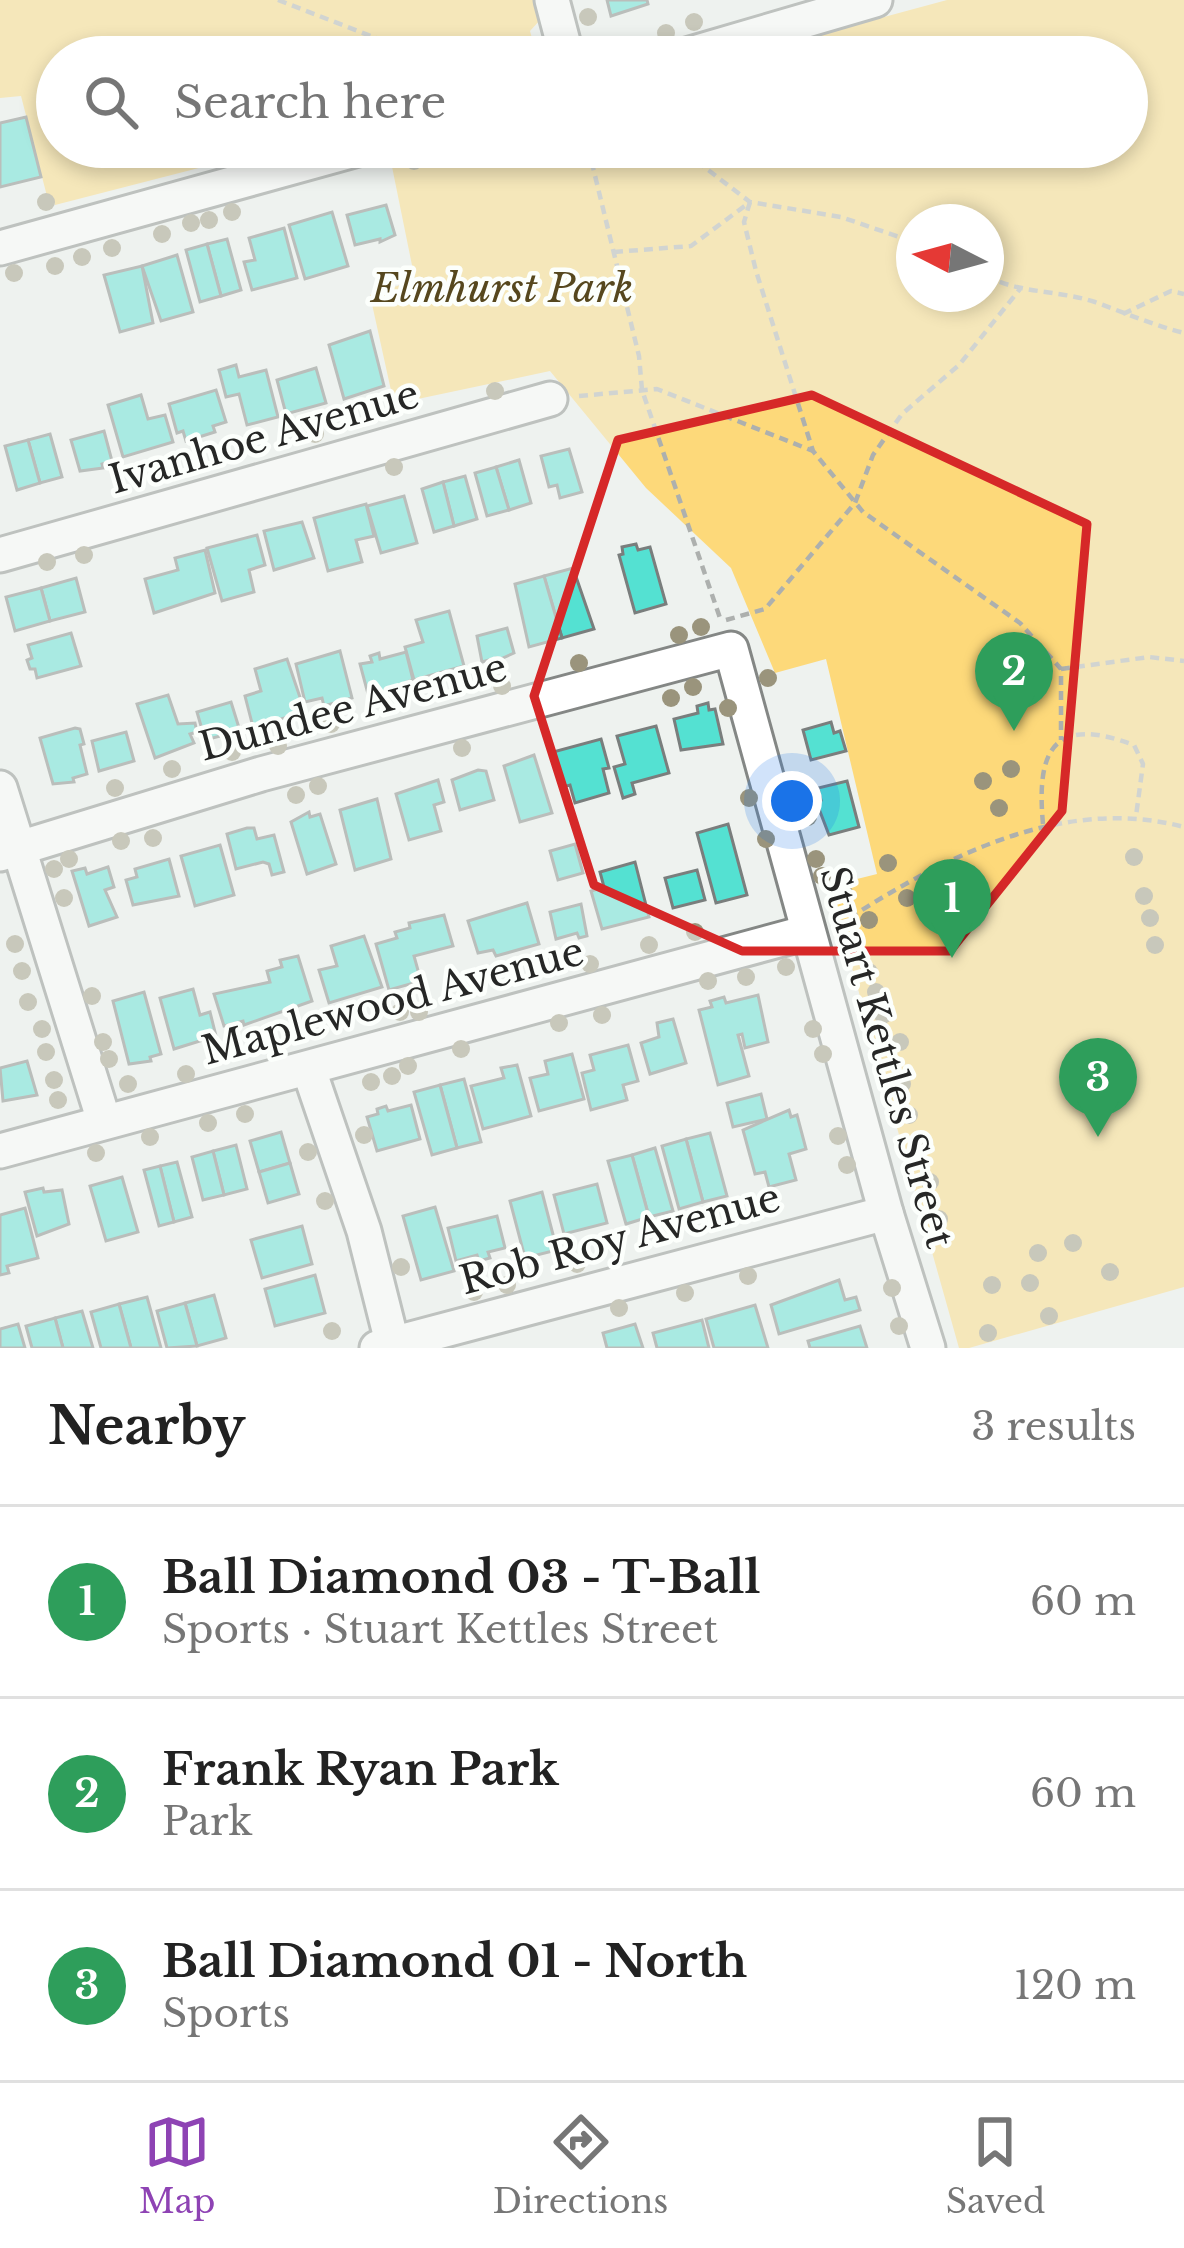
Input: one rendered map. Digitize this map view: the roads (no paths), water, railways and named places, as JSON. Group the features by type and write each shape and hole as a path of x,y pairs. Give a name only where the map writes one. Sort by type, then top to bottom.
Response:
{"street":[{"path":"552,0 561,36"},
{"path":"752,36 875,0"},
{"path":"0,248 289,168"},
{"name":"Ivanhoe Avenue","path":"0,555 550,399"},
{"name":"Dundee Avenue","path":"8,851 726,635"},
{"name":"Stuart Kettles Street","path":"726,635 886,1214 928,1348"},
{"path":"0,788 8,851 104,1121"},
{"name":"Maplewood Avenue","path":"0,1151 808,932"},
{"path":"308,1070 364,1231 384,1345"},
{"name":"Rob Roy Avenue","path":"384,1345 886,1214"}],"place":[{"name":"Frank Ryan Park","path":"1014,731"},
{"name":"Ball Diamond 03 - T-Ball","path":"952,958"},
{"name":"Ball Diamond 01 - North","path":"1098,1137"}],"park label":[{"name":"Elmhurst Park","path":"502,288"}]}
